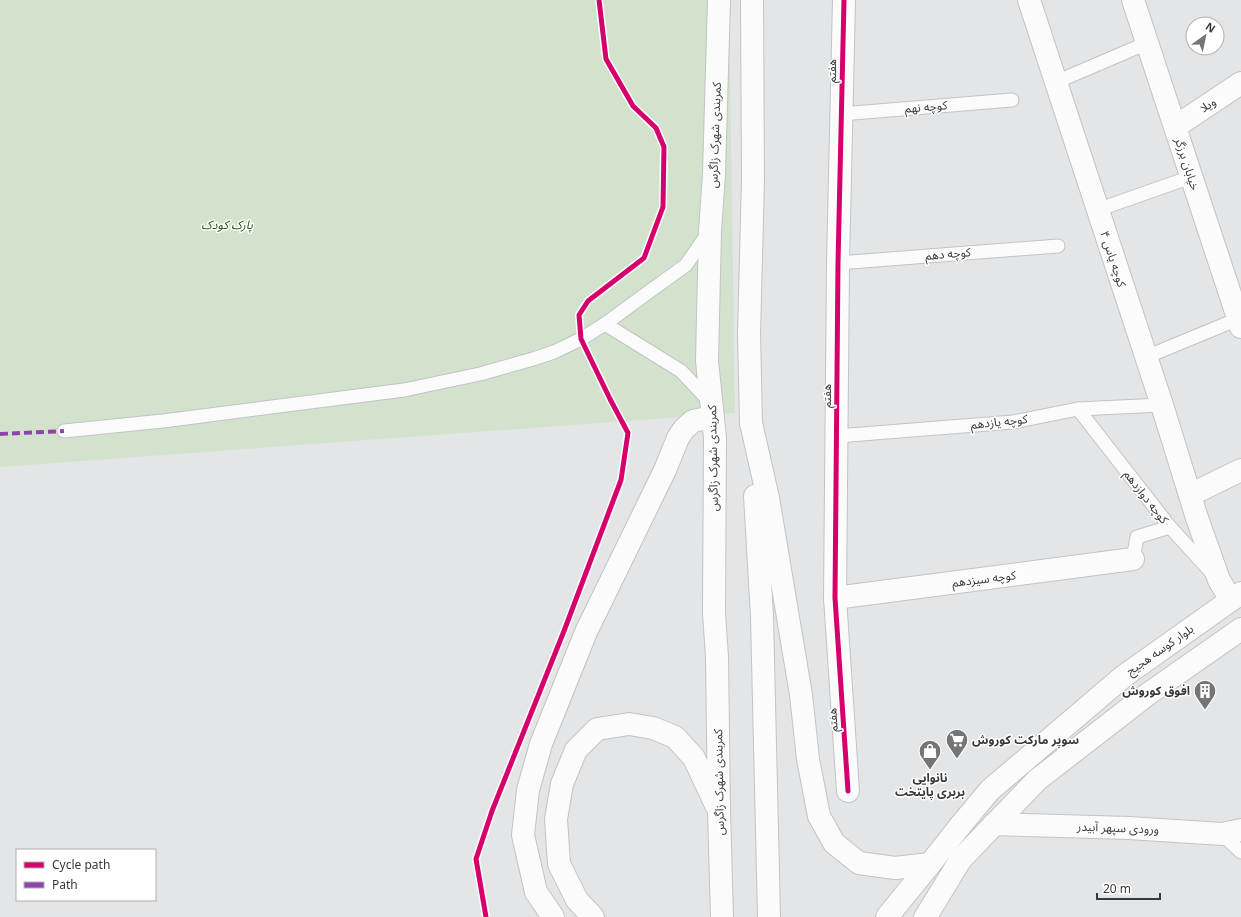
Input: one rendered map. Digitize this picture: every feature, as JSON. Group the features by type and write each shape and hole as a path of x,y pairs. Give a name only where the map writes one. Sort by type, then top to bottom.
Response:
{"main road":[{"name":"کمربندی شهرک زاگرس","path":"719,0 715,166 710,231 707,361 715,438 714,613 717,657 722,917"},
{"path":"752,0 753,178 749,334 751,423 762,616 769,917"},
{"name":"هفتم","path":"844,0 838,263 835,598 848,791"},
{"name":"کوچه یاس ۴","path":"1029,0 1162,404 1197,518 1219,580 1236,596"},
{"name":"خیابان برزگر","path":"1133,0 1191,177 1234,280 1240,324"},
{"name":"ویلا","path":"1175,127 1241,83"},
{"path":"553,917 536,892 523,835 528,790 541,744 586,632 678,438 684,429 693,421 712,411"},
{"path":"751,423 768,498 801,695 808,759 819,816 834,843 859,863 894,868 930,864"},
{"path":"1190,495 1241,470"},
{"name":"کوچه سیزدهم","path":"835,598 1133,559"},
{"name":"بلوار کوسه هجیج","path":"930,864 990,790 1124,676 1236,596"},
{"path":"927,916 961,859 1037,780 1148,694 1241,629"},
{"path":"593,917 577,900 559,864 556,819 562,784 576,750 597,729 629,724 653,728 675,737 694,758 719,811"},
{"name":"ورودی سپهر آبیدر","path":"994,824 1232,832"},
{"path":"887,917 930,864"}],"lane":[{"path":"1056,82 1147,43"},
{"name":"کوچه نهم","path":"841,114 1012,100"},
{"path":"1097,210 1191,177"},
{"path":"64,431 162,421 404,390 480,374 533,359 567,345 606,324 686,265 710,231"},
{"name":"کوچه دهم","path":"838,263 1058,246"},
{"path":"606,324 681,371 712,411"},
{"path":"1146,357 1240,324"},
{"name":"کوچه یازدهم","path":"837,436 1013,422 1078,409 1162,404"},
{"name":"کوچه دوازدهم","path":"1078,409 1170,527 1219,580"},
{"path":"1133,559 1137,538 1170,527"},
{"path":"1232,832 1241,852"}],"green space":[{"name":"پارک کودک","path":"0,0 729,0 735,413 0,467"}],"marked path":[{"path":"0,434 64,431"}],"cycle path":[{"path":"486,917 476,859 492,811 564,631 621,480 628,433 581,339 579,315 588,301 644,258 663,207 664,147 656,128 633,106 606,59 599,0"},
{"path":"844,0 838,263 835,598 848,791"}],"place":[{"name":"افوق کوروش","path":"1205,710"},
{"name":"سوپر مارکت کوروش","path":"957,760"},
{"name":"نانوایی بربری پایتخت","path":"930,770"}]}
